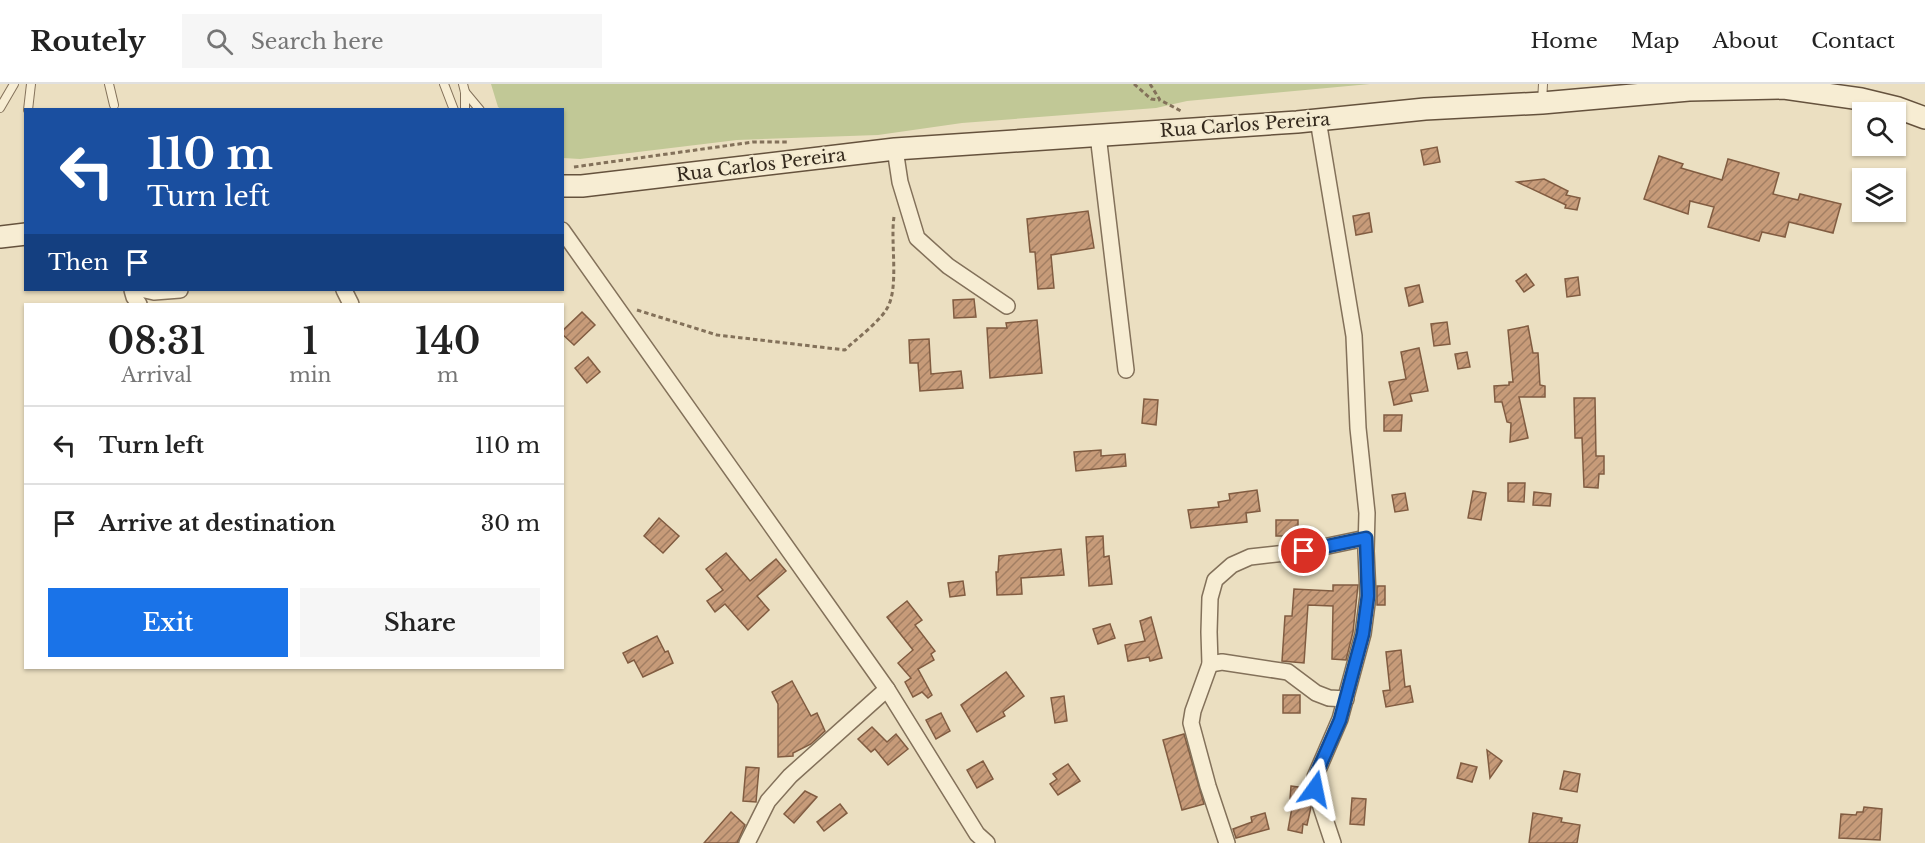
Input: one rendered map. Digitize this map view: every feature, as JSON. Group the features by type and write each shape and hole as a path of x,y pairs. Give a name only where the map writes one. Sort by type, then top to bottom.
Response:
{"main road":[{"name":"Rua Carlos Pereira","path":"572,186 895,149 1318,120 1542,94 1784,88 1861,99 1898,108 1925,118"},
{"path":"0,237 24,234"}],"street":[{"path":"1318,120 1354,336 1358,428 1367,513 1368,596 1363,634 1340,720 1315,777 1315,789 1333,843"},
{"path":"1098,135 1126,370"},
{"path":"895,149 900,182 917,238 948,266 1007,306"},
{"path":"564,233 887,689 978,834 987,843"},
{"path":"150,291 167,291"},
{"path":"1227,843 1208,786 1191,723 1210,664 1210,598 1215,580 1223,571 1250,557 1304,551 1366,538"},
{"path":"1210,664 1222,662 1288,672 1316,693 1329,698 1346,699"},
{"path":"747,843 768,801 790,776 887,689"}],"lane":[{"path":"0,108 14,84"},
{"path":"28,108 31,84"},
{"path":"109,84 114,105"},
{"path":"444,84 453,108"},
{"path":"464,88 465,108"},
{"path":"464,88 479,108"},
{"path":"445,108 448,95"}],"path":[{"path":"1134,84 1151,99 1160,100 1185,113"},
{"path":"1150,84 1160,100"},
{"path":"612,302 717,335 845,350 887,310 895,282 892,264 894,216"}],"green space":[{"path":"491,84 1370,84 1187,101 1156,108 962,123 878,135 737,140 580,159 564,158 564,108 498,107"}],"building":[{"path":"1437,147 1440,162 1424,165 1421,150"},
{"path":"1659,156 1683,164 1681,168 1722,180 1728,159 1779,173 1773,194 1798,200 1800,194 1841,204 1833,233 1789,222 1785,237 1762,232 1759,241 1708,227 1714,207 1690,201 1688,214 1644,199"},
{"path":"1544,179 1568,191 1566,195 1580,198 1577,210 1565,208 1566,205 1517,182"},
{"path":"1088,211 1094,248 1051,255 1054,288 1038,289 1035,252 1030,252 1027,219"},
{"path":"1369,213 1372,232 1356,235 1353,216"},
{"path":"1526,274 1534,285 1524,292 1516,281"},
{"path":"1578,277 1580,295 1567,297 1565,279"},
{"path":"1419,285 1423,302 1409,306 1405,288"},
{"path":"974,299 976,317 954,318 953,300"},
{"path":"582,312 595,325 574,345 564,336 564,329"},
{"path":"1037,320 1042,373 990,378 987,328 1007,328 1006,323"},
{"path":"1447,322 1450,344 1434,346 1431,324"},
{"path":"1528,326 1533,353 1538,353 1540,385 1545,386 1545,397 1519,397 1528,438 1510,442 1511,423 1507,422 1502,402 1495,402 1494,386 1509,385 1509,382 1513,382 1508,330"},
{"path":"929,339 931,374 961,371 963,388 920,391 918,363 910,363 909,340"},
{"path":"1419,348 1428,391 1410,394 1412,401 1394,405 1389,382 1406,379 1401,352"},
{"path":"1467,352 1470,367 1458,369 1455,354"},
{"path":"588,357 600,372 587,383 575,368"},
{"path":"1574,398 1595,398 1596,456 1604,456 1604,474 1599,474 1598,488 1584,487 1582,438 1575,438"},
{"path":"1144,399 1158,400 1156,425 1142,423"},
{"path":"1384,415 1402,415 1401,431 1384,431"},
{"path":"1101,450 1101,456 1125,454 1126,466 1076,471 1074,452"},
{"path":"1508,483 1525,483 1524,502 1508,501"},
{"path":"1257,490 1260,511 1246,513 1247,522 1191,528 1188,510 1219,507 1218,502 1230,500 1229,494"},
{"path":"1473,491 1486,493 1481,520 1468,518"},
{"path":"1534,492 1551,494 1550,506 1533,505"},
{"path":"1405,493 1408,510 1395,512 1392,495"},
{"path":"659,518 679,536 663,553 644,536"},
{"path":"1276,520 1298,520 1298,536 1276,536"},
{"path":"1103,536 1104,557 1109,556 1112,584 1089,586 1086,537"},
{"path":"1061,549 1064,575 1021,578 1022,594 997,595 996,572 998,572 999,556"},
{"path":"726,553 750,581 776,559 786,571 757,596 769,610 748,630 725,604 715,612 707,601 723,590 706,569"},
{"path":"963,581 965,595 950,597 948,583"},
{"path":"1333,585 1358,585 1353,632 1346,660 1332,659 1333,606 1308,605 1304,663 1282,661 1285,616 1292,616 1294,589 1333,591"},
{"path":"1377,586 1385,586 1385,605 1377,605"},
{"path":"907,601 922,620 915,625 935,651 931,654 934,660 918,669 932,695 928,698 922,692 913,697 905,682 911,678 898,663 913,650 887,617"},
{"path":"1151,617 1162,658 1150,661 1149,657 1128,661 1125,645 1145,641 1140,621"},
{"path":"1110,624 1115,638 1098,644 1093,629"},
{"path":"657,636 665,652 668,651 673,663 643,677 634,660 628,663 623,653"},
{"path":"1401,650 1405,687 1410,686 1413,702 1386,707 1383,691 1390,690 1386,652"},
{"path":"1006,672 1024,696 1003,712 1005,716 977,732 961,705"},
{"path":"792,681 811,716 817,713 825,731 811,744 793,753 793,756 778,757 778,704 772,692"},
{"path":"1283,695 1300,695 1300,713 1283,713"},
{"path":"1064,696 1067,721 1055,723 1051,698"},
{"path":"941,713 950,731 936,739 926,720"},
{"path":"872,727 887,742 896,734 908,749 888,765 875,749 871,752 858,739"},
{"path":"1184,734 1204,804 1182,810 1163,740"},
{"path":"1487,750 1502,761 1490,778"},
{"path":"983,761 993,779 977,788 967,770"},
{"path":"1461,763 1477,767 1472,782 1457,778"},
{"path":"1068,764 1080,781 1058,795 1050,784 1057,779 1053,774"},
{"path":"746,767 759,768 756,802 743,801"},
{"path":"1564,771 1580,774 1577,792 1560,789"},
{"path":"1291,786 1305,788 1303,801 1290,799"},
{"path":"805,791 817,797 794,823 784,814"},
{"path":"1352,798 1366,799 1364,825 1350,824"},
{"path":"1293,802 1311,807 1307,825 1303,824 1302,833 1288,830"},
{"path":"840,804 847,813 824,831 817,822"},
{"path":"1864,807 1882,809 1880,840 1839,838 1841,814 1856,815 1857,812 1863,812"},
{"path":"731,812 745,825 737,843 704,843"},
{"path":"1265,813 1269,829 1236,838 1233,829 1252,822 1251,817"},
{"path":"1533,813 1562,818 1561,822 1580,825 1577,843 1529,843"}],"route":[{"path":"1304,551 1366,538 1368,596 1363,634 1340,720 1315,777 1315,789"}]}
